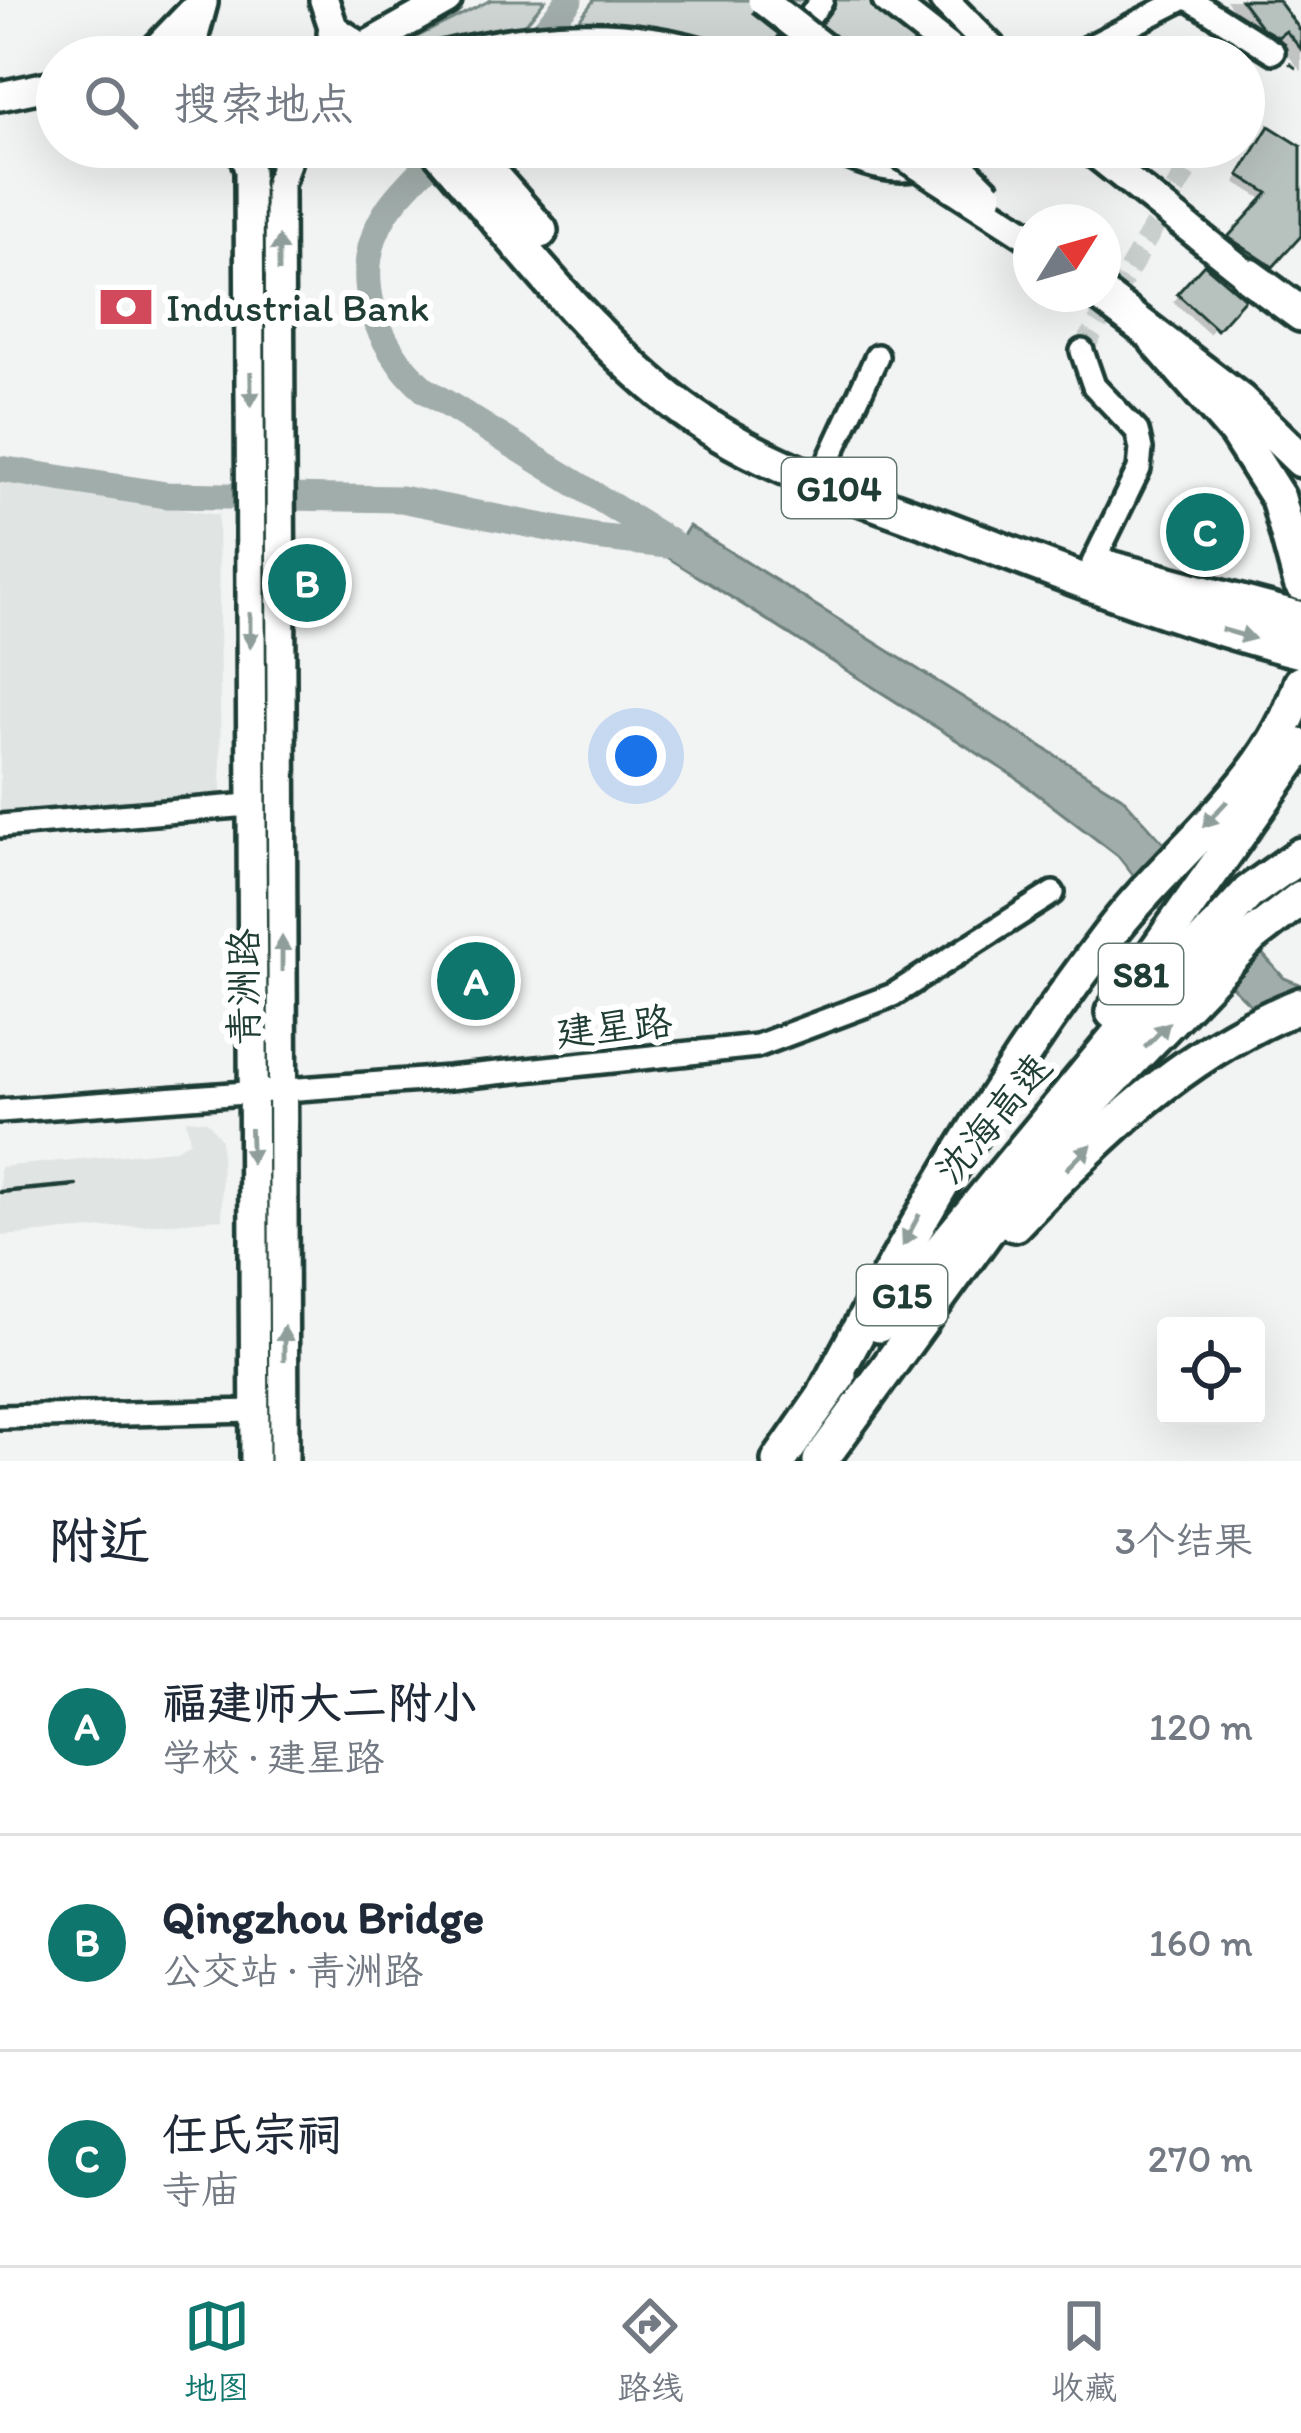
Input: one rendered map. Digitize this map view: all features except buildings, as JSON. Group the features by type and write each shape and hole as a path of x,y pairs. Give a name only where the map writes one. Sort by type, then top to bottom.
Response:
{"highway":[{"name":"G104","path":"484,168 639,371 727,439 779,464 1073,577 1236,634 1301,650"},
{"name":"G104","path":"485,168 622,325 693,391 749,430 1093,563 1301,619"},
{"path":"1249,276 1301,314"},
{"path":"1121,311 1239,416 1301,460"},
{"path":"1239,416 1279,497 1301,583"},
{"path":"826,1392 920,1214 982,1112 1111,932 1259,766 1293,709 1301,683"},
{"name":"S81","path":"978,1198 1301,746"},
{"name":"沈海高速","path":"779,1461 826,1392 978,1198 1129,1022 1250,892 1301,855"},
{"name":"沈海高速","path":"820,1461 1046,1149 1252,936 1301,898"},
{"name":"S81","path":"1153,1090 1246,1030 1301,1005"},
{"path":"940,1301 1086,1149 1153,1090 1301,1025"}],"main road":[{"path":"169,36 204,0"},
{"path":"196,36 196,20 204,0"},
{"path":"324,0 342,36"},
{"path":"378,36 447,0"},
{"path":"762,0 808,36"},
{"path":"887,0 933,36"},
{"path":"944,0 979,36"},
{"path":"551,36 608,36"},
{"path":"0,95 36,89"},
{"path":"248,168 266,456"},
{"path":"265,513 279,185 284,168"},
{"path":"923,168 1013,226"},
{"path":"962,168 1013,219"},
{"path":"1115,168 1249,276"},
{"name":"青洲路","path":"255,1461 249,805 265,513"},
{"name":"青洲路","path":"265,513 281,851 284,1461"},
{"path":"249,850 281,851"}],"street":[{"path":"795,36 822,0"},
{"path":"1110,36 1181,0"},
{"path":"1191,0 1248,36"},
{"path":"1265,47 1273,52"},
{"path":"865,168 900,173 925,168"},
{"path":"1082,351 1094,386 1137,431 1141,449 1139,469 1093,563"},
{"path":"827,464 877,356"},
{"path":"0,826 249,805"},
{"name":"建星路","path":"0,1111 610,1064 778,1041 893,995 1053,893"},
{"path":"0,1418 255,1411"}],"shaded area":[{"path":"491,0 545,0 524,26 488,36 419,36"},
{"path":"594,0 923,0 960,36 567,36"},
{"path":"0,483 218,515 221,793 0,813"},
{"path":"689,526 1122,797 1284,978 1301,985 1301,1030 1265,1019 1186,942 1118,856 1015,777 669,558"},
{"path":"186,1119 207,1121 221,1139 222,1219 0,1236 0,1167 174,1150 190,1141"}],"waterway":[{"path":"540,36 569,0"},
{"path":"425,168 387,211 369,258 372,306 392,352 425,390 707,565"},
{"path":"0,469 166,495 401,499 595,537 667,545"}],"tunnel":[{"path":"1082,351 1188,168"}],"railway":[{"path":"0,1192 76,1185"}],"place":[{"name":"Industrial Bank","path":"126,307"},
{"name":"任氏宗祠","path":"1205,532"},
{"name":"Qingzhou Bridge","path":"307,583"},
{"name":"福建师大二附小","path":"476,981"}]}
